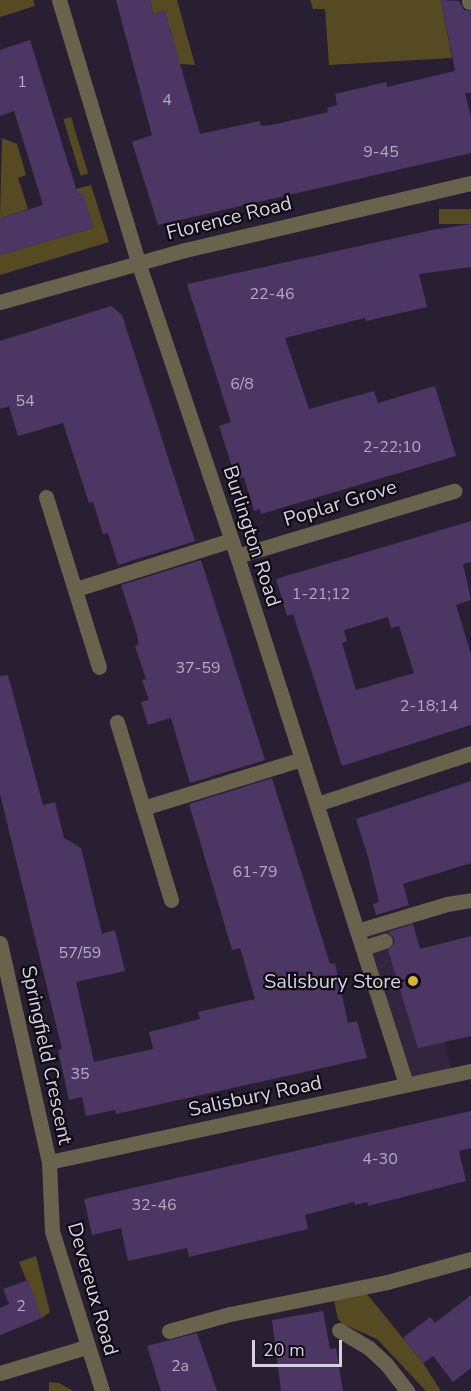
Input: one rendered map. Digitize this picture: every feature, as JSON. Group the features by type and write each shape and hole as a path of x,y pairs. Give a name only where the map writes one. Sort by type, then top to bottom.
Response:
{"street":[{"name":"Burlington Road","path":"59,0 138,262 237,556 406,1084"},
{"name":"Florence Road","path":"0,302 138,262 421,193 471,183"},
{"name":"Poplar Grove","path":"237,556 454,491"},
{"path":"46,497 99,667"},
{"path":"76,589 231,540"},
{"path":"117,722 171,900"},
{"path":"317,804 471,753"},
{"path":"143,808 302,759"},
{"path":"357,931 447,904 471,900"},
{"path":"363,948 385,941"},
{"name":"Springfield Crescent","path":"1,952 49,1162"},
{"name":"Salisbury Road","path":"49,1162 471,1071"},
{"name":"Devereux Road","path":"49,1162 52,1231 86,1347 102,1391"},
{"path":"169,1331 230,1314 387,1282 471,1259"},
{"path":"339,1330 369,1348 407,1391"},
{"path":"0,1373 86,1347"}],"shaded area":[{"path":"0,0 33,0 35,6 0,17"},
{"path":"150,0 177,0 195,65 180,64 165,11 153,14"},
{"path":"310,0 441,0 452,58 329,65 325,9 313,9"},
{"path":"71,117 88,173 81,176 63,119"},
{"path":"2,138 17,144 26,175 18,178 28,209 0,218"},
{"path":"91,185 109,242 0,275 0,255 93,228 83,194 78,195 76,189"},
{"path":"439,209 471,209 471,224 439,224"},
{"path":"412,920 453,1075 406,1084 359,937"},
{"path":"36,1256 50,1312 42,1318 19,1262"},
{"path":"367,1294 423,1363 441,1391 426,1391 377,1339 343,1324 338,1319 334,1300"},
{"path":"49,1382 59,1383 73,1391 49,1391"}],"building":[{"path":"116,0 150,0 153,14 165,11 200,134 260,121 261,126 272,125 328,112 327,108 337,105 335,94 386,82 387,87 455,71 441,0 459,1 464,10 471,11 471,93 465,93 471,118 471,153 158,225 132,142 152,135"},
{"path":"30,40 78,195 83,193 93,228 0,255 0,218 43,205 14,111 0,116 0,50"},
{"path":"471,224 471,267 419,274 427,307 366,321 365,318 285,338 309,409 374,391 378,403 435,386 456,456 261,514 260,509 254,511 244,477 236,479 219,426 231,422 187,284 432,230"},
{"path":"111,306 122,315 195,541 118,565 108,533 103,534 93,502 89,503 63,423 18,436 9,406 0,409 0,341"},
{"path":"471,521 471,562 463,564 471,600 456,605 471,654 471,725 342,766 293,614 287,616 276,579","holes":["388,617 391,628 399,626 414,673 356,690 342,643 347,641 344,630"]},
{"path":"201,560 265,760 190,783 171,718 148,725 141,702 149,700 142,680 146,679 135,646 139,645 137,635 121,585"},
{"path":"8,675 43,805 55,802 64,838 81,848 102,934 115,930 125,971 76,982 94,1062 153,1049 149,1032 200,1019 198,1012 255,999 240,948 232,950 189,804 272,778 330,964 335,963 348,1023 357,1021 367,1058 116,1114 115,1110 86,1116 82,1097 69,1100 58,1050 62,1049 0,794 0,676"},
{"path":"471,781 471,863 403,884 409,905 376,915 373,904 379,902 356,819"},
{"path":"413,924 420,949 471,936 471,1036 418,1048 388,950 395,942 388,932"},
{"path":"471,1111 471,1148 459,1151 466,1181 368,1206 367,1202 355,1205 354,1202 305,1215 308,1229 189,1257 187,1248 128,1261 121,1228 92,1235 84,1199"},
{"path":"28,1280 42,1318 0,1335 0,1308 9,1304 3,1289"},
{"path":"471,1295 471,1368 453,1382 433,1356 423,1363 403,1338 430,1317 435,1323"},
{"path":"323,1311 330,1349 336,1348 343,1391 281,1391 272,1320"},
{"path":"197,1333 217,1391 161,1391 147,1346"}],"place":[{"name":"Salisbury Store","path":"413,981"}]}
